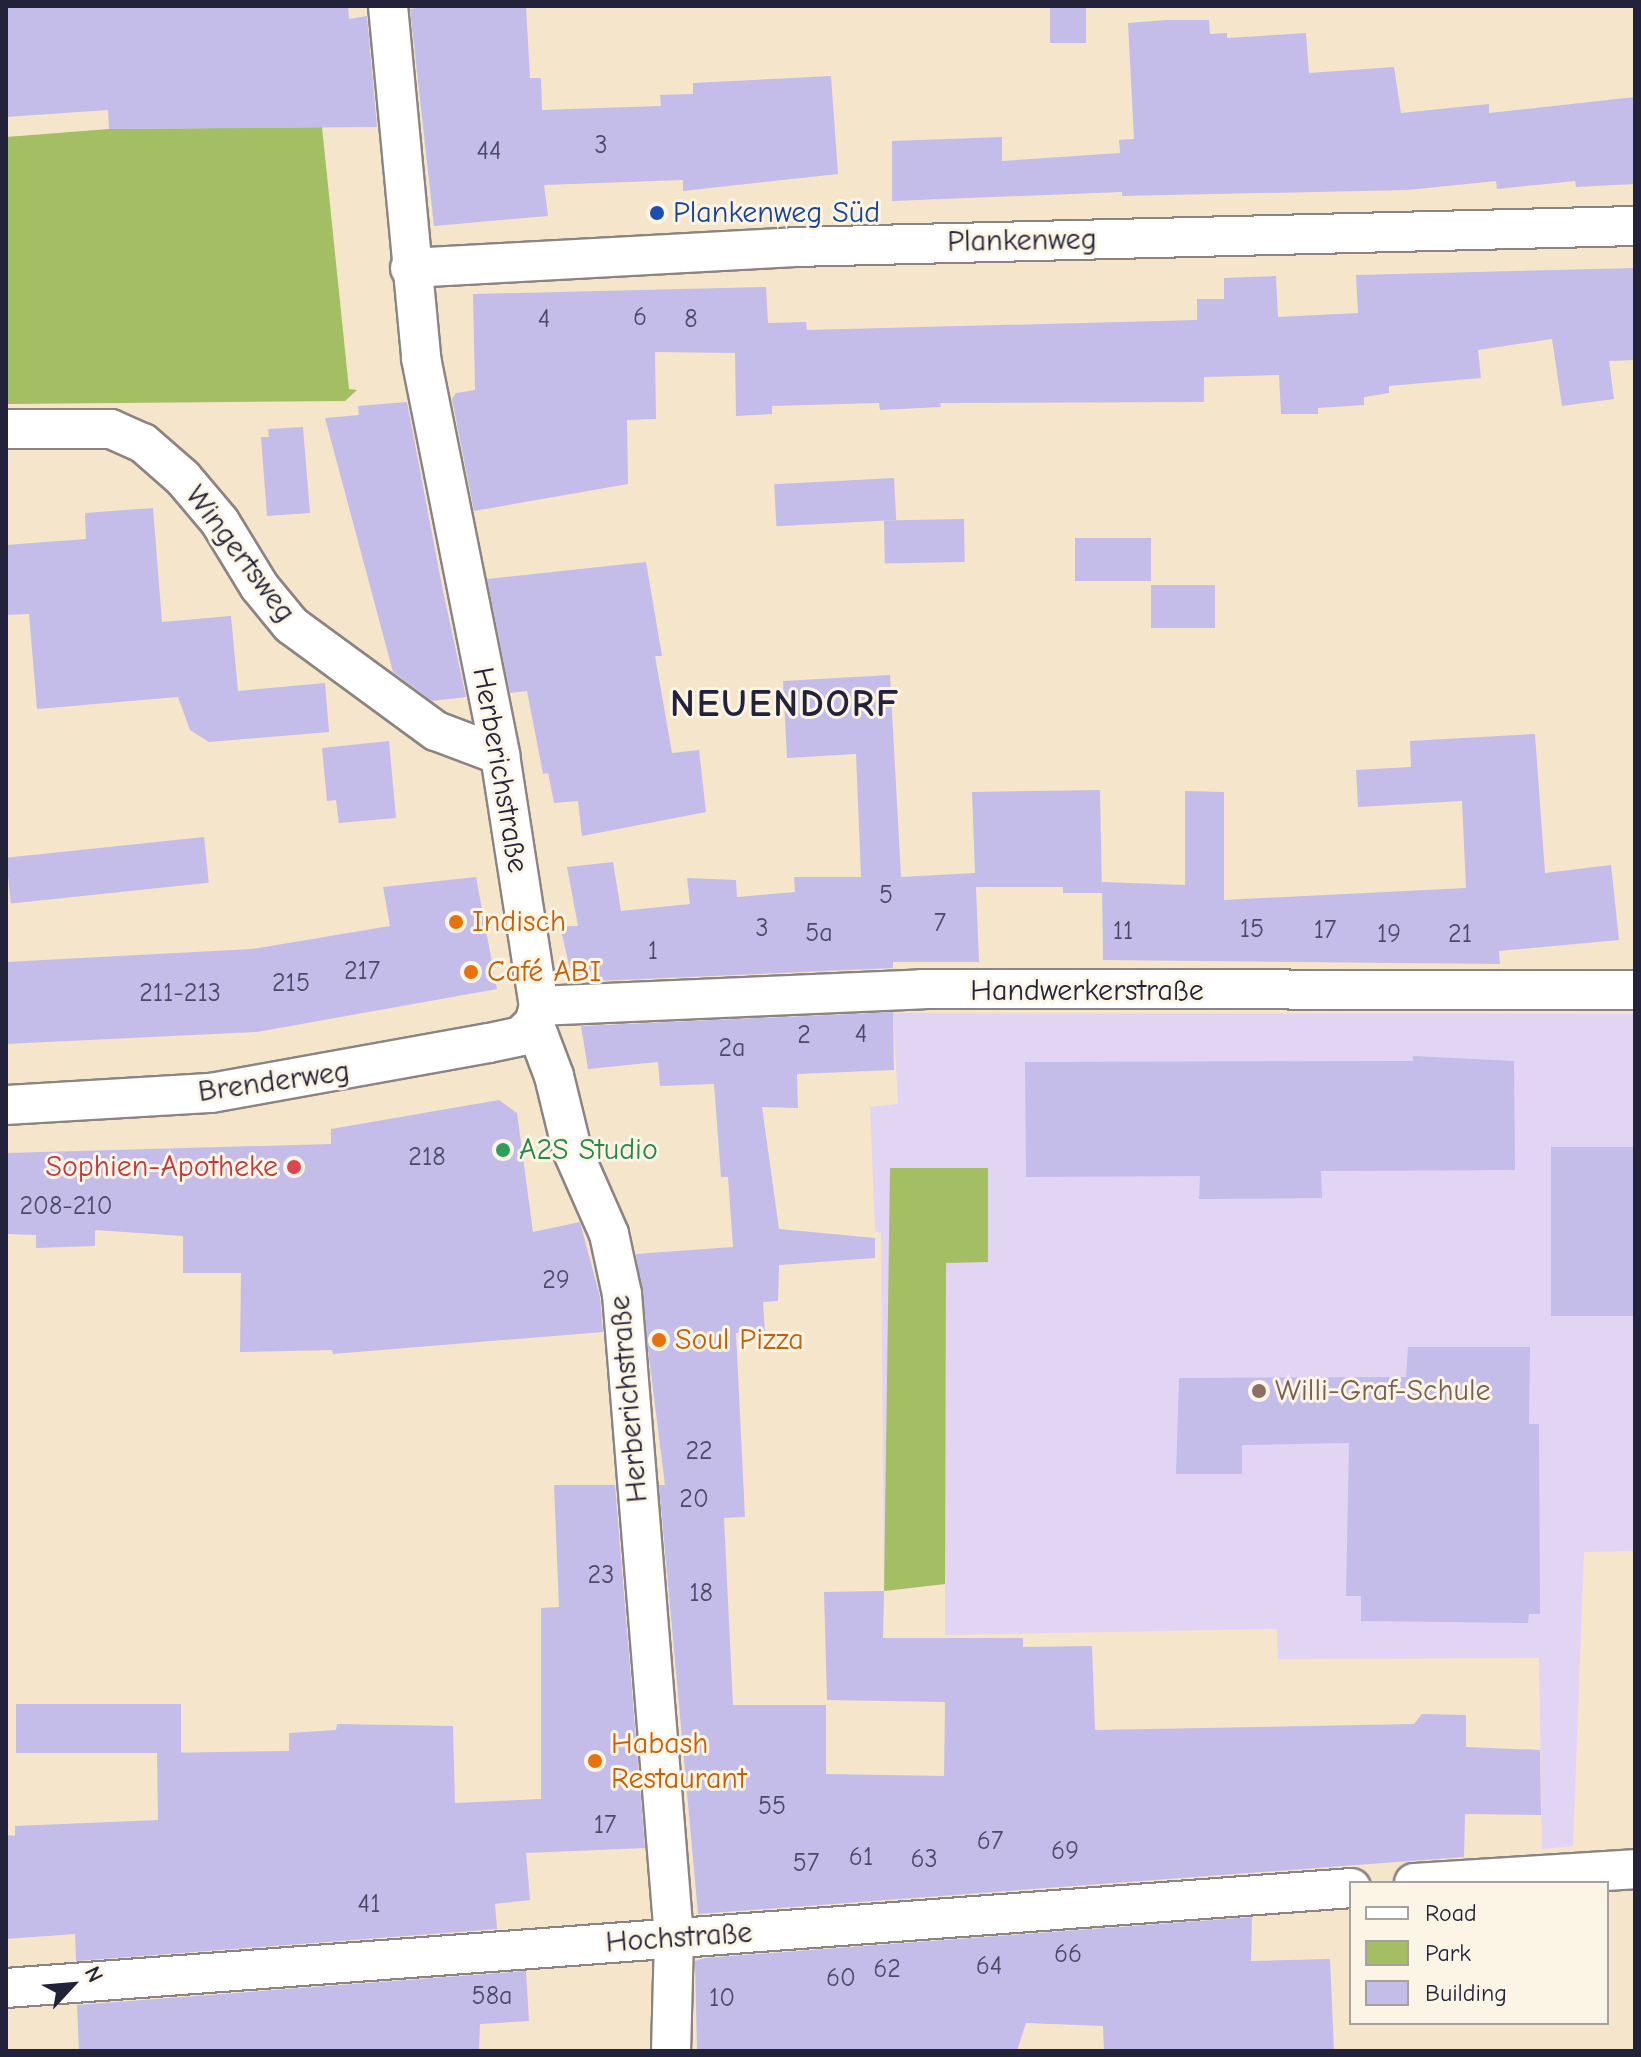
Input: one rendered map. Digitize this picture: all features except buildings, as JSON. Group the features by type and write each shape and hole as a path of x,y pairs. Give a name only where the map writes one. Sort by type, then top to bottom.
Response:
{"street":[{"name":"Herberichstraße","path":"388,6 410,268 421,358 500,755 537,1014 572,1150 609,1234 622,1294 674,1938 671,2051"},
{"name":"Plankenweg","path":"410,268 794,247 1635,226"},
{"name":"Wingertsweg","path":"6,429 111,429 143,443 183,478 220,522 259,586 291,625 436,731 500,755"},
{"name":"Handwerkerstraße","path":"537,1014 922,989 1635,990"},
{"name":"Brenderweg","path":"6,1105 211,1093 521,1036 537,1014"},
{"path":"1446,1881 1635,1869"},
{"name":"Hochstraße","path":"6,1988 1349,1888"}],"shaded area":[{"name":"Willi-Graf-Schule","path":"893,1013 1635,1014 1635,1551 1584,1552 1573,1846 1542,1849 1539,1658 1278,1659 1277,1629 945,1635 945,1584 884,1591 881,1233 875,1231 870,1107 898,1104"}],"green space":[{"path":"322,127 349,389 357,390 345,401 6,404 6,137 109,129"},
{"path":"890,1168 988,1168 988,1262 946,1263 945,1584 884,1591"}],"place":[{"name":"Plankenweg Süd","path":"657,213"},
{"name":"Indisch","path":"456,922"},
{"name":"Café ABI","path":"471,972"},
{"name":"A2S Studio","path":"503,1150"},
{"name":"Sophien-Apotheke","path":"294,1167"},
{"name":"Soul Pizza","path":"659,1340"},
{"name":"Willi-Graf-Schule","path":"1259,1391"},
{"name":"Habash Restaurant","path":"595,1761"}],"district":[{"name":"NEUENDORF","path":"785,705"}]}
